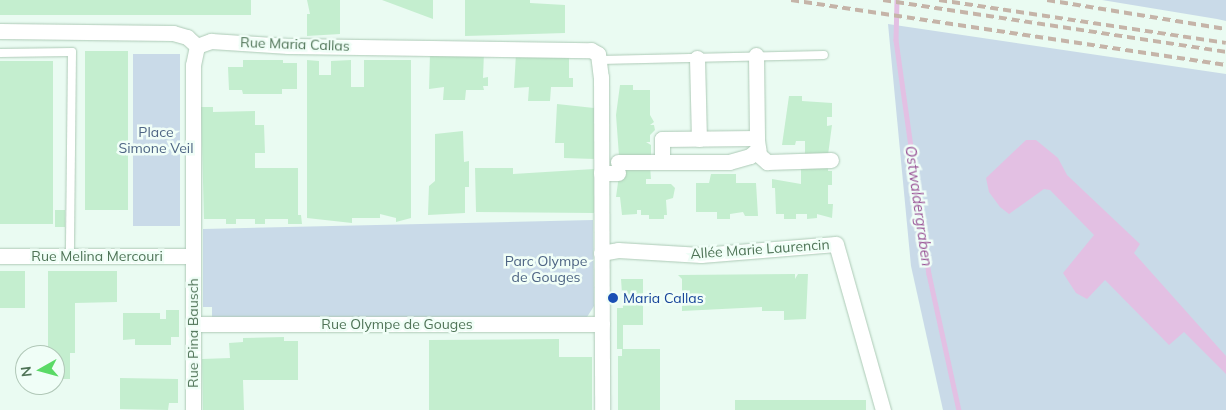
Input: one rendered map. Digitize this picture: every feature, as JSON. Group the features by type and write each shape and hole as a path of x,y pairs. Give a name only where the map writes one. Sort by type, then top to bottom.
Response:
{"street":[{"path":"0,30 173,33 186,37 197,46 193,65 193,256"},
{"name":"Rue Maria Callas","path":"197,46 211,41 297,46 591,50 600,60"},
{"path":"756,56 759,155 767,162 831,160"},
{"path":"697,58 706,139 712,162"},
{"path":"600,60 602,410"},
{"path":"662,162 662,139 706,139 758,143"},
{"path":"601,173 618,168 662,162 712,162 742,159 758,143"},
{"name":"Allée Marie Laurencin","path":"601,253 618,250 701,255 836,244 883,410"},
{"name":"Rue Melina Mercouri","path":"0,256 193,256"},
{"name":"Rue Pina Bausch","path":"193,256 193,410"},
{"name":"Rue Olympe de Gouges","path":"193,324 602,324"}],"lane":[{"path":"0,53 72,52 70,256"},
{"name":"Rue Maria Callas","path":"600,60 824,54"}],"green space":[{"path":"1102,0 1226,0 1226,21 1217,19"},
{"path":"888,24 1226,74 1226,410 943,410 911,266"},
{"name":"Place Simone Veil","path":"133,54 180,54 180,226 133,226"},
{"name":"Parc Olympe de Gouges","path":"593,220 594,306 587,317 212,319 212,307 203,307 203,229"}],"shaded area":[{"path":"1026,140 1036,140 1058,158 1067,175 1140,244 1134,253 1226,356 1226,374 1184,332 1169,345 1105,280 1087,299 1076,293 1063,273 1094,235 1050,190 1044,189 1009,214 1000,207 989,192 986,178"}],"building":[{"path":"0,0 251,0 251,15 0,15"},
{"path":"307,0 340,0 340,34 307,36 307,14 310,14"},
{"path":"382,0 433,0 433,19"},
{"path":"465,0 530,0 530,3 565,5 565,33 465,36"},
{"path":"85,51 128,51 128,210 85,210"},
{"path":"484,52 483,78 488,77 488,86 483,86 484,90 466,90 465,100 443,100 444,87 429,89 430,53"},
{"path":"569,52 569,78 573,78 573,87 551,87 550,101 528,101 529,87 514,88 516,53"},
{"path":"243,60 283,60 283,63 297,63 297,89 282,89 282,94 243,94 242,90 229,90 228,67 243,67"},
{"path":"307,60 319,61 319,75 331,75 331,61 351,60 351,87 364,87 364,60 411,60 411,218 396,222 396,218 380,214 380,218 352,218 352,223 307,218"},
{"path":"0,61 53,61 53,224 0,224"},
{"path":"620,85 633,85 633,90 650,90 650,115 654,122 650,125 654,125 655,130 650,135 650,142 646,142 651,145 651,157 619,156 616,115"},
{"path":"789,96 802,96 802,101 832,103 832,117 827,117 827,126 832,125 828,155 805,155 805,141 796,141 795,145 782,145"},
{"path":"557,104 594,108 595,159 564,158 564,143 555,143"},
{"path":"201,107 213,107 213,112 255,111 255,125 264,125 265,153 255,153 255,168 298,168 298,215 301,215 302,224 288,224 288,219 265,219 265,224 255,224 255,219 236,219 236,224 226,224 226,219 204,219"},
{"path":"463,131 464,162 469,161 469,187 465,187 465,213 428,215 429,186 435,181 435,134"},
{"path":"650,166 651,179 646,179 646,184 671,184 675,188 673,198 666,200 667,215 664,215 664,219 649,219 649,215 641,215 641,210 637,210 637,214 622,215 620,197 616,197 620,168"},
{"path":"801,167 828,167 828,171 832,171 832,185 828,185 828,204 833,204 832,218 817,214 817,218 807,219 807,214 796,214 796,219 784,219 784,214 776,214 775,188 772,188 772,179 801,184"},
{"path":"475,168 513,168 513,174 594,169 594,213 476,212"},
{"path":"711,174 736,174 736,183 756,183 758,216 745,216 743,212 730,214 730,219 717,219 717,212 696,212 696,183 709,183"},
{"path":"55,210 65,210 65,227 55,227"},
{"path":"0,271 25,271 25,308 0,308"},
{"path":"48,271 117,271 117,302 75,303 75,353 70,353 70,379 65,379 65,345 48,345"},
{"path":"795,274 795,279 798,274 808,274 806,319 784,320 784,311 762,311 762,307 682,311 682,279 678,275"},
{"path":"621,279 643,279 643,325 623,325 623,349 660,349 660,410 618,410 618,356 622,356 622,349 617,349 617,308 623,308"},
{"path":"166,310 179,310 179,337 171,337 171,345 135,345 135,339 123,340 123,313 160,313 160,319 166,319"},
{"path":"284,337 284,341 298,341 298,380 243,380 244,410 203,410 202,359 230,358 229,343 243,342 243,338"},
{"path":"559,339 559,357 592,357 592,410 429,410 429,340"},
{"path":"120,378 178,379 178,403 169,403 168,410 120,409"},
{"path":"735,400 866,400 866,410 735,410"}],"waterway":[{"name":"Ostwaldergraben","path":"897,0 896,40 929,274 959,410"}],"railway":[{"path":"791,0 1226,65"},
{"path":"883,0 1226,52"},
{"path":"939,0 1226,43"},
{"path":"1047,0 1226,29"}],"place":[{"name":"Maria Callas","path":"613,298"}]}
